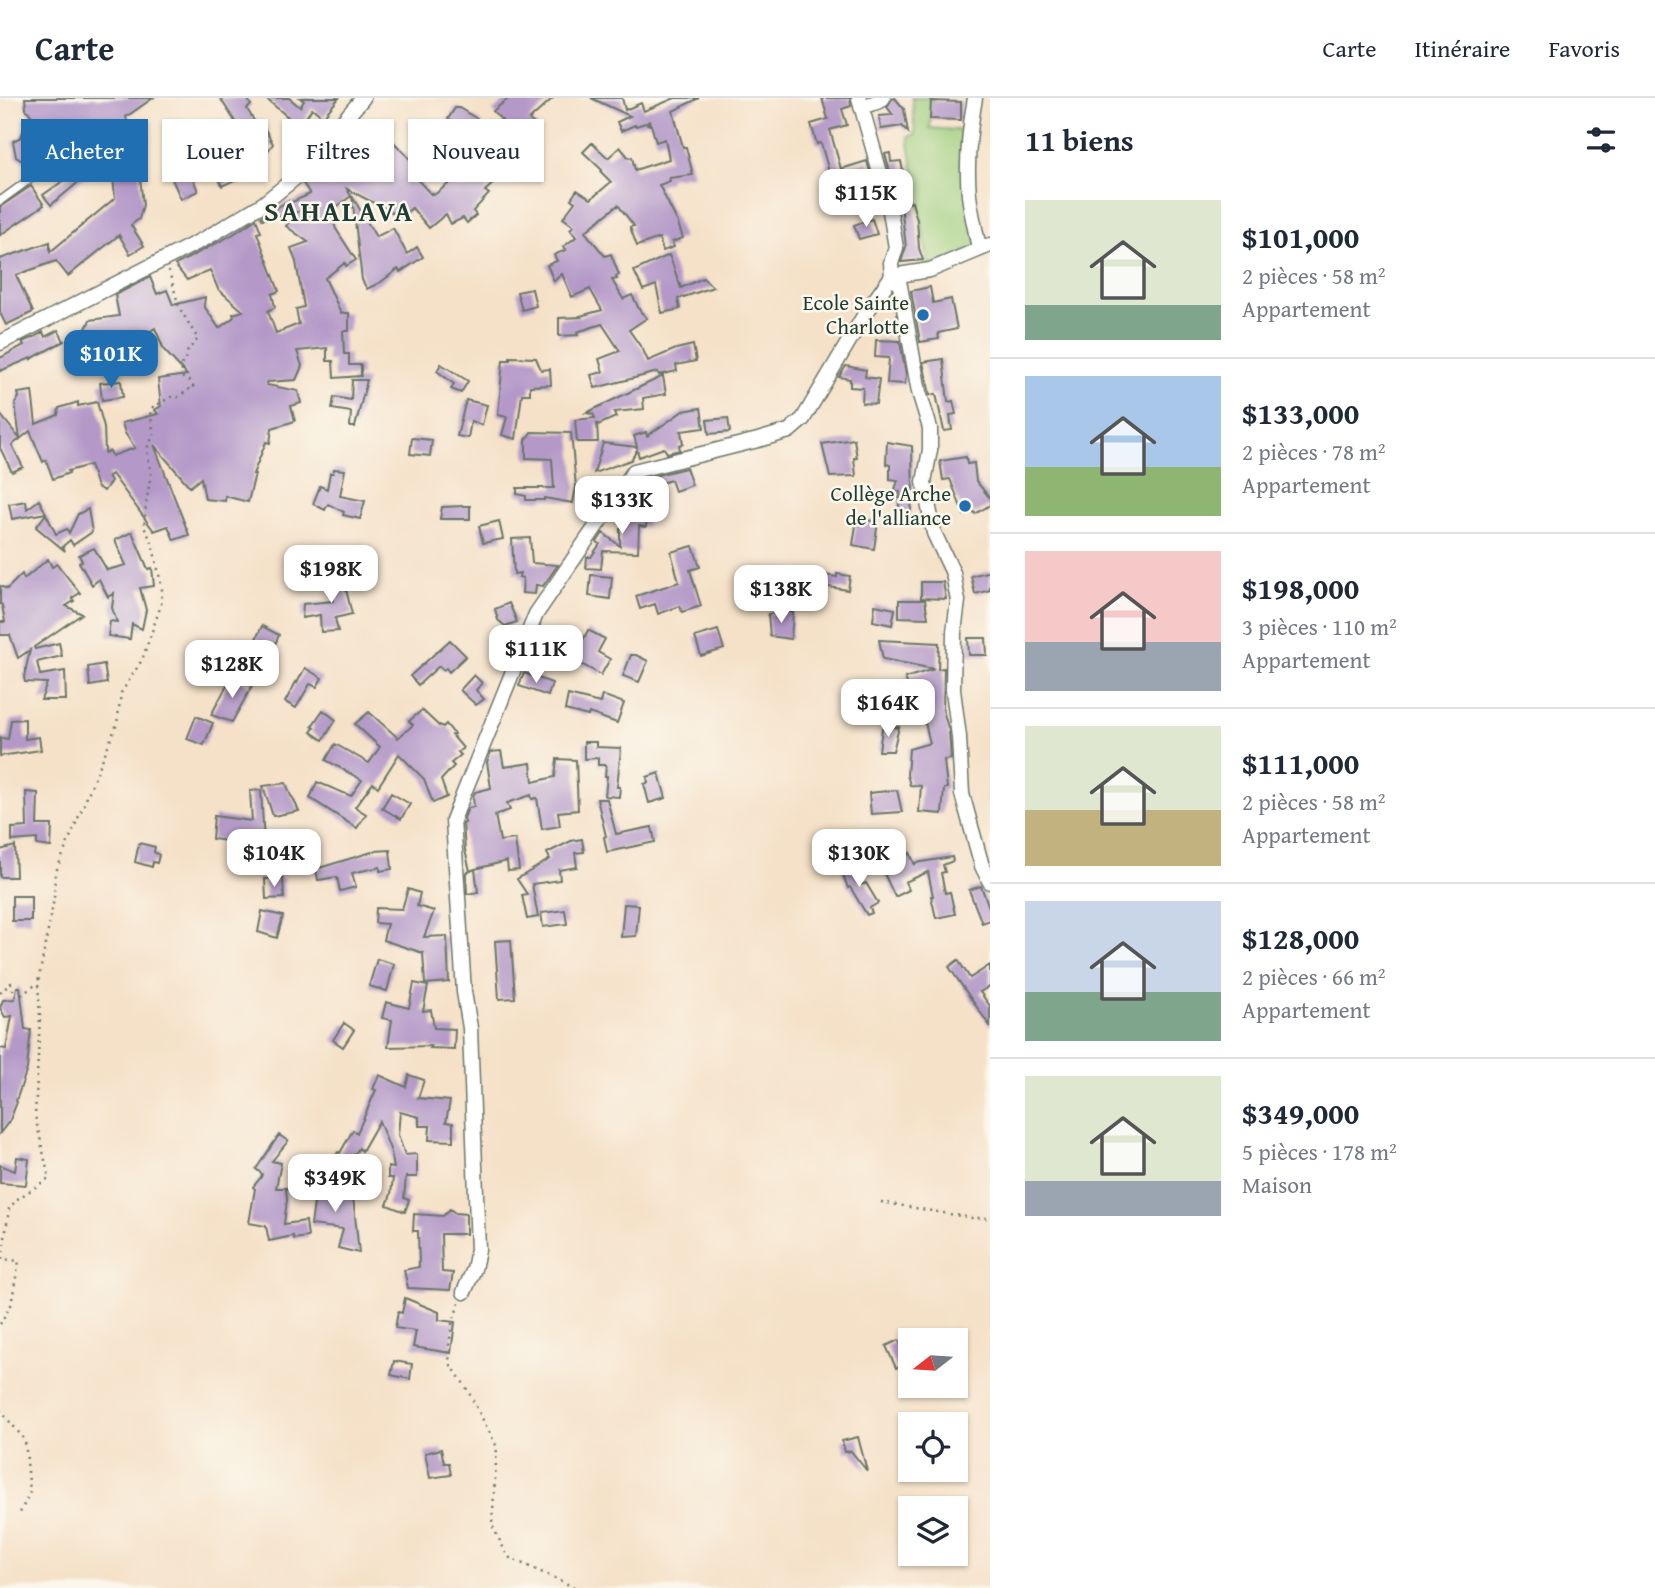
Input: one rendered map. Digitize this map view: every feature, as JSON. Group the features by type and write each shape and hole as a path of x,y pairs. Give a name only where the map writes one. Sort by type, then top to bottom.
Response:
{"street":[{"path":"0,343 206,237 262,204 295,178 363,98"},
{"path":"883,98 880,102 860,103 889,205 896,248 891,263 919,391 930,428 924,482 934,533 953,573 958,601 954,632 953,690 962,794 982,866 990,882"},
{"path":"464,1292 474,1269 478,1250 470,1028 464,992 453,820 536,614 634,471 789,430 803,419 865,314 895,276 930,270 985,247 969,198 967,163 975,98"}],"lane":[{"path":"0,201 26,182"}],"path":[{"path":"0,1324 11,1305 19,1261 2,1259 9,1209 16,1200 49,1178 35,1116 40,1016 38,983 54,899 55,874 117,724 121,693 142,660 161,605 162,588 152,542 144,527 151,474 147,451 153,435 150,412 153,407 172,397 180,397 190,388 194,388 183,378 181,365 188,350 198,339 178,307 164,258"},
{"path":"0,993 11,983 15,996 20,996 38,983"},
{"path":"881,1202 972,1218 990,1218"},
{"path":"464,1292 452,1324 448,1353 451,1365 466,1387 497,1447 492,1525 508,1557 576,1588"},
{"path":"0,1410 25,1440 30,1492 18,1517"}],"green space":[{"path":"912,98 933,98 930,128 967,131 977,247 929,269 908,136 915,135"}],"building":[{"path":"25,98 153,98 126,119 34,119 26,109"},
{"path":"220,98 247,98 251,105 247,109 253,119 234,119"},
{"path":"265,98 289,98 300,107 304,101 300,98 339,98 323,117 312,108 305,119 287,119 288,117"},
{"path":"509,98 553,98 530,119 500,119 493,111"},
{"path":"591,98 622,98 625,110 641,103 644,111 675,98 699,98 673,111 693,175 669,178 670,181 659,185 683,238 672,242 674,247 663,251 659,238 637,246 630,227 634,226 618,205 585,232 605,256 611,254 619,275 612,280 623,299 632,295 647,318 629,330 648,361 693,345 696,361 676,365 677,371 659,375 658,372 595,388 591,375 603,372 599,359 620,351 602,324 577,332 578,335 559,336 559,318 581,317 602,310 590,289 572,297 562,274 554,281 547,265 557,261 554,255 566,250 563,247 576,237 570,229 574,226 563,218 575,202 571,199 577,190 591,199 611,182 583,152 592,143 608,158 620,147 629,158 632,157 635,170 669,159 665,139 656,142 650,121 650,125 635,125 621,131 617,122 630,116"},
{"path":"822,98 850,98 851,106 842,109 847,125 830,130 841,169 867,161 874,187 870,184 835,194 821,143 817,144 811,124 828,119"},
{"path":"895,98 904,109 908,132 902,126 881,129 879,116 893,115 887,107"},
{"path":"931,101 961,102 961,120 930,119"},
{"path":"455,108 459,108 477,119 448,119"},
{"path":"268,135 273,144 268,151"},
{"path":"21,137 21,160 16,157 13,141"},
{"path":"394,142 408,157 408,182 420,182 434,195 451,182 495,182 485,191 489,194 473,211 476,215 467,223 463,218 451,224 446,214 429,228 412,208 401,217 347,189 351,196 330,212 336,229 356,260 346,266 345,263 325,278 341,313 349,313 349,331 343,331 344,354 349,354 349,365 361,365 361,376 334,378 333,361 327,361 327,348 297,351 302,366 296,380 267,382 267,385 298,391 301,403 291,406 295,421 272,428 270,443 266,442 253,474 248,502 225,496 225,501 205,499 201,478 190,487 154,445 189,535 174,540 168,526 154,531 112,474 108,476 111,481 104,491 97,487 90,465 68,471 69,473 53,479 30,431 20,439 15,404 18,393 32,391 36,424 58,415 59,408 78,402 78,406 97,402 104,427 105,453 110,451 112,456 135,448 122,423 158,414 155,410 161,406 158,379 187,375 164,350 155,328 134,342 124,335 106,338 106,341 92,340 85,331 90,320 119,316 115,295 150,277 157,294 167,290 173,305 205,297 204,306 219,328 234,317 233,314 243,311 218,289 210,270 187,280 175,265 256,219 261,232 257,233 279,291 272,294 275,307 268,311 276,333 299,324 296,309 304,307 291,248 308,242 286,226 297,212 262,219 261,217 288,201 288,204 310,194 304,182 394,182"},
{"path":"890,153 891,162 901,161 905,181 893,183 885,154"},
{"path":"61,182 79,182 51,205 43,195"},
{"path":"114,182 141,182 143,205 139,219 131,225 144,246 130,254 119,235 68,276 56,261 16,275 33,312 6,325 0,313 0,259 50,242 50,252 115,198"},
{"path":"173,182 194,182 198,191 181,199"},
{"path":"31,186 44,205 0,235 0,207"},
{"path":"352,196 376,237 393,228 407,254 417,247 423,257 367,289 362,280"},
{"path":"912,202 923,260 901,262 906,247 901,205"},
{"path":"872,219 877,234 859,239 854,225"},
{"path":"669,255 681,288 703,278 713,287 678,299 680,309 662,313 656,285 643,290 634,271"},
{"name":"Ecole Sainte Charlotte","path":"930,287 933,303 951,299 957,329 938,333 939,339 920,342 911,291"},
{"path":"532,289 536,306 522,310 517,292"},
{"path":"58,330 64,341 31,359 0,371 0,358 24,345 22,342 43,332 45,337"},
{"path":"876,340 900,341 906,374 905,384 887,383 889,358 875,357"},
{"path":"510,357 536,358 541,370 550,369 551,385 530,386 530,394 522,394 516,439 502,435 507,417 498,415 503,360 510,360"},
{"path":"943,359 948,402 953,401 956,414 950,415 952,430 944,431 936,394 930,395 923,362"},
{"path":"441,364 468,381 461,393 451,389 454,384 437,371"},
{"path":"846,366 866,370 865,377 879,379 876,404 862,403 863,388 850,387 850,379 839,377"},
{"path":"663,376 666,394 643,398 644,409 614,412 616,417 598,425 597,423 598,442 577,442 575,420 595,418 593,414 586,413"},
{"path":"352,380 367,380 355,427 350,427 351,412 332,409 334,397 351,400"},
{"path":"121,381 123,397 102,400 100,383"},
{"path":"466,400 487,405 482,425 471,421 468,438 457,436"},
{"path":"701,408 704,428 681,431 683,444 679,445 680,450 667,453 664,448 639,457 637,450 631,460 594,473 603,443 637,447 634,436 646,432 647,436 683,411"},
{"path":"0,414 20,439 12,445 23,467 12,472 0,448"},
{"path":"728,418 730,432 709,434 707,420"},
{"path":"531,432 571,433 576,487 573,503 544,498 526,500 526,496 517,494 517,488 554,488 552,459 526,458 526,440"},
{"path":"412,438 432,440 430,456 410,454"},
{"path":"854,439 856,476 830,477 822,444"},
{"path":"887,442 912,446 913,495 910,515 898,514 900,492 895,490 898,480 890,479 890,465 886,464"},
{"path":"966,457 967,464 974,463 976,481 990,498 990,505 975,514 973,511 964,515 950,479 943,480 940,461"},
{"path":"686,468 692,485 675,491 671,480 647,487 645,478"},
{"path":"334,469 345,470 340,496 365,501 360,519 343,515 344,512 328,504 325,510 313,504 320,486 327,489 330,473 333,473"},
{"path":"39,500 46,513 12,519 9,504 26,501 27,509"},
{"path":"629,504 648,505 646,527 639,526 638,552 603,551 601,569 586,568 587,557 591,557 600,544 597,542 603,533 620,546 620,529 624,529 626,508 629,508"},
{"path":"470,506 470,519 440,519 442,507"},
{"path":"88,509 92,532 73,545 70,540 63,546 65,551 36,527 46,514 56,534 67,529 69,533 78,514"},
{"path":"857,518 878,522 874,549 853,545"},
{"path":"499,521 503,539 483,543 479,526"},
{"path":"132,532 148,569 152,568 154,586 140,588 146,610 142,629 132,624 130,639 108,636 110,621 117,622 112,608 114,593 108,597 99,579 92,585 79,562 82,561 79,555 94,548 107,570 126,565 115,540"},
{"path":"530,538 532,563 558,565 543,586 536,585 535,594 522,593 523,578 519,577 520,573 514,574 512,539"},
{"path":"693,546 700,567 690,570 701,606 682,612 680,606 658,614 655,604 640,609 636,596 679,582 671,552"},
{"path":"48,559 52,567 57,564 80,593 66,606 82,614 34,647 35,649 59,643 62,656 37,662 40,675 65,671 66,700 41,700 47,683 25,682 30,650 18,658 10,635 0,635 0,622 5,622 0,604 0,586 7,589 22,574 24,579"},
{"path":"990,571 990,590 975,594 971,576"},
{"path":"342,573 352,614 335,618 338,631 321,632 320,615 302,618 303,604 333,601 327,577"},
{"path":"818,574 850,576 848,590 816,585"},
{"path":"591,575 612,577 610,599 589,596"},
{"path":"921,582 943,582 946,599 921,598"},
{"path":"899,600 925,600 928,618 899,617"},
{"path":"509,603 517,622 505,626 498,620 495,609"},
{"path":"875,605 895,609 892,625 873,621"},
{"path":"793,612 791,639 770,636 768,614"},
{"path":"262,626 279,635 274,647 256,639"},
{"path":"588,630 605,639 598,652 610,659 601,675 576,661"},
{"path":"718,630 724,649 701,656 695,637"},
{"path":"968,638 986,638 987,655 969,655"},
{"path":"450,640 466,656 449,672 439,666 418,685 410,676"},
{"path":"879,640 939,643 938,669 944,668 943,710 949,731 951,759 944,760 947,788 944,789 942,814 919,812 921,786 910,785 907,775 909,749 930,743 922,711 896,714 891,694 910,691 905,678 934,669 883,659"},
{"path":"631,655 648,661 639,682 623,676"},
{"path":"104,664 107,683 90,686 88,667"},
{"path":"305,668 322,678 317,687 310,684 296,708 285,702"},
{"path":"524,673 552,683 548,696 519,686"},
{"path":"474,675 482,683 476,690 484,699 476,705 460,690"},
{"path":"232,676 252,686 232,722 211,715"},
{"path":"872,690 872,701 847,701 848,691"},
{"path":"568,695 600,703 602,695 624,703 617,723 589,713 588,716 565,710"},
{"path":"323,710 336,720 323,740 311,732"},
{"path":"422,710 439,726 446,724 463,748 458,752 461,755 451,763 454,766 441,780 447,797 433,803 424,779 399,754 378,787 373,783 355,807 366,814 357,828 310,798 317,782 351,796 362,780 326,760 335,744 369,763 380,747 355,724 369,712 398,738 413,725 409,721"},
{"path":"196,716 213,723 204,745 187,739"},
{"path":"25,719 25,739 39,737 41,750 0,756 0,738 8,739 11,720"},
{"path":"899,727 893,751 879,751 882,728"},
{"path":"584,742 596,742 596,747 621,748 617,787 620,787 619,797 605,796 606,765 598,765 598,758 584,759"},
{"path":"501,751 504,767 531,763 533,782 555,777 557,759 576,760 578,810 558,812 560,826 542,829 537,798 532,799 531,795 507,803 510,810 495,815 500,841 515,839 519,870 508,871 507,861 470,871 463,823 468,808 474,807 475,792 491,788 487,762 491,752"},
{"path":"659,773 666,798 649,803 644,784 648,783 647,777"},
{"path":"286,783 299,811 273,816 263,786"},
{"path":"261,790 264,843 261,843 262,859 238,862 235,842 212,839 214,816 252,821 250,791"},
{"path":"897,790 902,812 871,814 869,793"},
{"path":"26,792 38,793 37,825 52,825 51,847 37,845 37,839 12,841 12,828 27,827"},
{"path":"391,793 410,804 401,819 382,808"},
{"path":"597,799 607,799 616,834 652,827 655,842 607,852"},
{"path":"310,836 320,859 317,863 292,871 285,852 297,848 301,841"},
{"path":"582,839 584,852 575,853 577,867 559,870 560,880 532,884 538,917 527,919 522,895 527,894 517,879 550,859 547,853 571,841"},
{"path":"139,843 155,847 154,852 159,855 157,863 153,862 152,867 135,862"},
{"path":"15,846 16,877 0,877 0,850"},
{"path":"390,850 392,869 380,871 380,867 352,873 356,887 340,891 337,877 318,880 316,869 375,851"},
{"path":"910,853 915,865 952,857 953,861 943,865 945,872 941,873 945,893 950,892 955,914 936,918 928,872 905,882 909,890 895,897 881,867"},
{"path":"854,864 861,885 866,883 878,903 870,908 872,913 867,915 850,887 848,888 841,869"},
{"path":"475,869 478,892 467,894 466,873"},
{"path":"283,878 284,898 266,899 265,879"},
{"path":"981,886 990,910 990,920 982,923 969,890"},
{"path":"408,889 420,893 417,906 434,911 424,937 447,936 449,982 425,984 423,953 383,940 387,924 375,923 376,908 402,909"},
{"path":"12,896 31,896 31,921 12,921"},
{"path":"624,904 639,905 636,936 621,937"},
{"path":"565,910 567,924 543,927 541,913"},
{"path":"262,911 283,916 277,938 258,932"},
{"path":"511,940 515,998 499,999 495,941"},
{"path":"377,959 394,964 387,991 369,986"},
{"path":"958,960 970,978 990,965 990,986 980,992 990,1006 990,1026 949,967"},
{"path":"414,983 428,986 423,1011 431,1010 434,1028 455,1029 454,1049 430,1048 431,1046 388,1047 392,1020 382,1018 386,1002 409,1008"},
{"path":"17,987 20,987 25,1029 31,1030 27,1069 10,1120 0,1133 0,1048 6,1049 12,1016 5,1017 0,1008 3,1000 15,999"},
{"path":"344,1023 354,1030 343,1047 333,1040"},
{"path":"379,1075 406,1087 409,1075 424,1080 418,1098 450,1101 446,1122 453,1123 453,1141 429,1140 430,1126 419,1126 419,1117 400,1112 398,1135 405,1155 417,1154 417,1177 406,1177 404,1198 409,1200 405,1212 387,1205 393,1178 388,1178 388,1167 394,1168 379,1121 362,1151 359,1148 343,1170 334,1163 353,1130 357,1133 376,1090 373,1089"},
{"path":"279,1135 288,1141 272,1161 281,1163 276,1188 286,1188 284,1224 306,1221 308,1237 294,1239 293,1236 269,1241 266,1226 249,1223 255,1189 253,1187 262,1174 256,1169"},
{"path":"17,1157 29,1159 26,1185 0,1183 0,1165 15,1171"},
{"path":"311,1177 330,1179 329,1199 353,1197 359,1253 338,1248 343,1229 311,1225 316,1189 311,1189"},
{"path":"450,1209 455,1213 466,1214 466,1234 441,1234 442,1272 453,1273 450,1290 408,1288 404,1270 419,1267 418,1231 413,1231 414,1214 443,1216"},
{"path":"405,1298 439,1312 439,1320 455,1322 451,1353 413,1347 416,1331 395,1328 398,1312 402,1313"},
{"path":"898,1340 898,1367 896,1368 886,1346"},
{"path":"394,1361 412,1364 410,1379 391,1375"},
{"path":"858,1437 867,1471 851,1451 845,1452 842,1441"},
{"path":"441,1449 444,1463 449,1463 451,1475 430,1478 425,1453"}],"place":[{"name":"Ecole Sainte Charlotte","path":"923,315"},
{"name":"Collège Arche de l'alliance","path":"965,506"}],"district":[{"name":"SAHALAVA","path":"339,211"}]}
